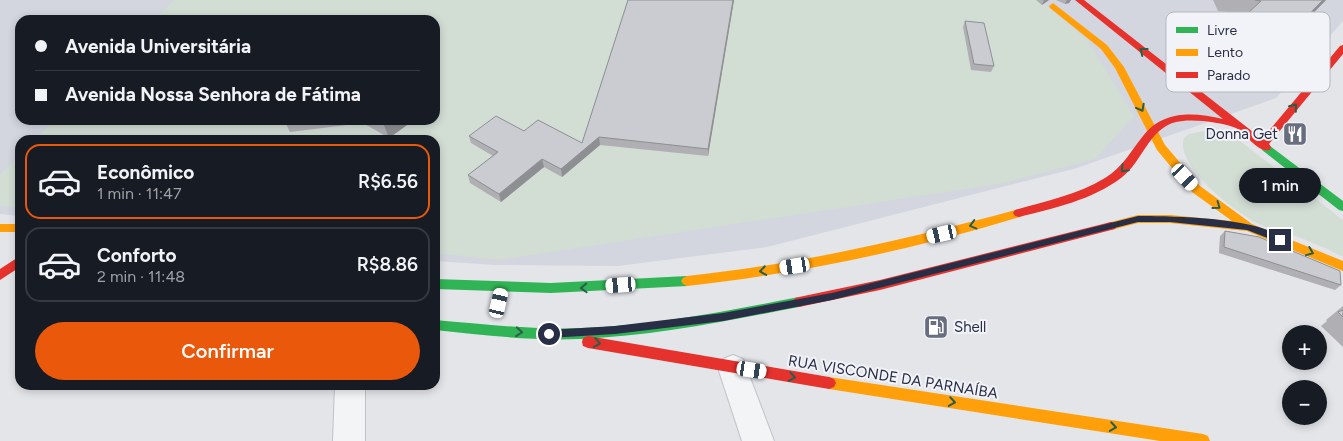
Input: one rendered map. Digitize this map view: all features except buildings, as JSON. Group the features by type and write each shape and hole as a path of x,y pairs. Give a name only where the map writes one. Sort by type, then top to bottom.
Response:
{"main road":[{"path":"1080,0 1166,69"},
{"path":"1053,6 1104,47 1119,67 1174,165 1196,189 1248,227 1343,266"},
{"path":"1330,65 1342,51"},
{"path":"1195,92 1343,207"},
{"path":"1263,145 1308,92"},
{"path":"440,285 501,293 585,288 743,274 812,263 944,237 1051,204 1092,188 1119,174 1140,151 1153,130 1162,122 1185,116 1236,125"},
{"path":"1307,178 1325,180"},
{"path":"440,326 493,326 549,334 615,330 723,317 832,296 958,260 1138,219 1170,219 1248,227"},
{"path":"0,228 15,228"},
{"path":"2,274 15,265"},
{"path":"2,274 15,275"},
{"name":"RUA VISCONDE DA PARNAÍBA","path":"549,334 733,368 1203,441"}],"street":[{"path":"733,368 758,441"},
{"path":"349,441 350,390"}],"shaded area":[{"path":"0,0 1343,0 1343,21 1330,36 1330,12 1166,12 1166,92 1281,92 1276,98 1077,168 767,247 618,266 495,265 440,261 440,135 15,135 15,216 0,214"},
{"path":"174,0 1040,0 1087,40 1134,116 1095,159 1004,183 499,260 440,254 440,135 40,135 49,125 440,125 440,15 159,15"},
{"path":"1204,131 1222,133 1240,141 1343,220 1343,257 1308,241 1267,228 1251,220 1210,188 1189,162 1184,149 1184,138 1189,134"},
{"path":"15,160 15,208 0,206 0,175"}],"traffic: fast":[{"path":"1266,147 1343,207"},
{"path":"440,284 551,288 687,281"},
{"path":"440,325 535,334 612,332 706,319 799,302"}],"traffic: slow":[{"path":"1053,6 1104,47 1119,67 1161,147 1196,189 1248,227 1343,266"},
{"path":"687,281 771,271 854,255 896,246 1019,213"},
{"path":"1111,226 1138,219 1170,219 1248,227"},
{"path":"0,228 15,228"},
{"path":"829,383 1203,441"}],"traffic: jam":[{"path":"1079,0 1166,68"},
{"path":"1330,64 1343,48"},
{"path":"1196,92 1266,147"},
{"path":"1263,145 1307,92"},
{"path":"1019,213 1070,198 1107,182 1127,167 1146,139 1165,122 1176,118 1199,117 1236,125"},
{"path":"799,302 880,285 1111,226"},
{"path":"0,275 15,264"},
{"path":"588,342 829,383"}],"place":[{"name":"Donna Get","path":"1295,134"},
{"name":"Shell","path":"936,327"}],"route":[{"path":"549,334 615,330 723,317 832,296 1138,219 1170,219 1248,227 1280,240"}]}
